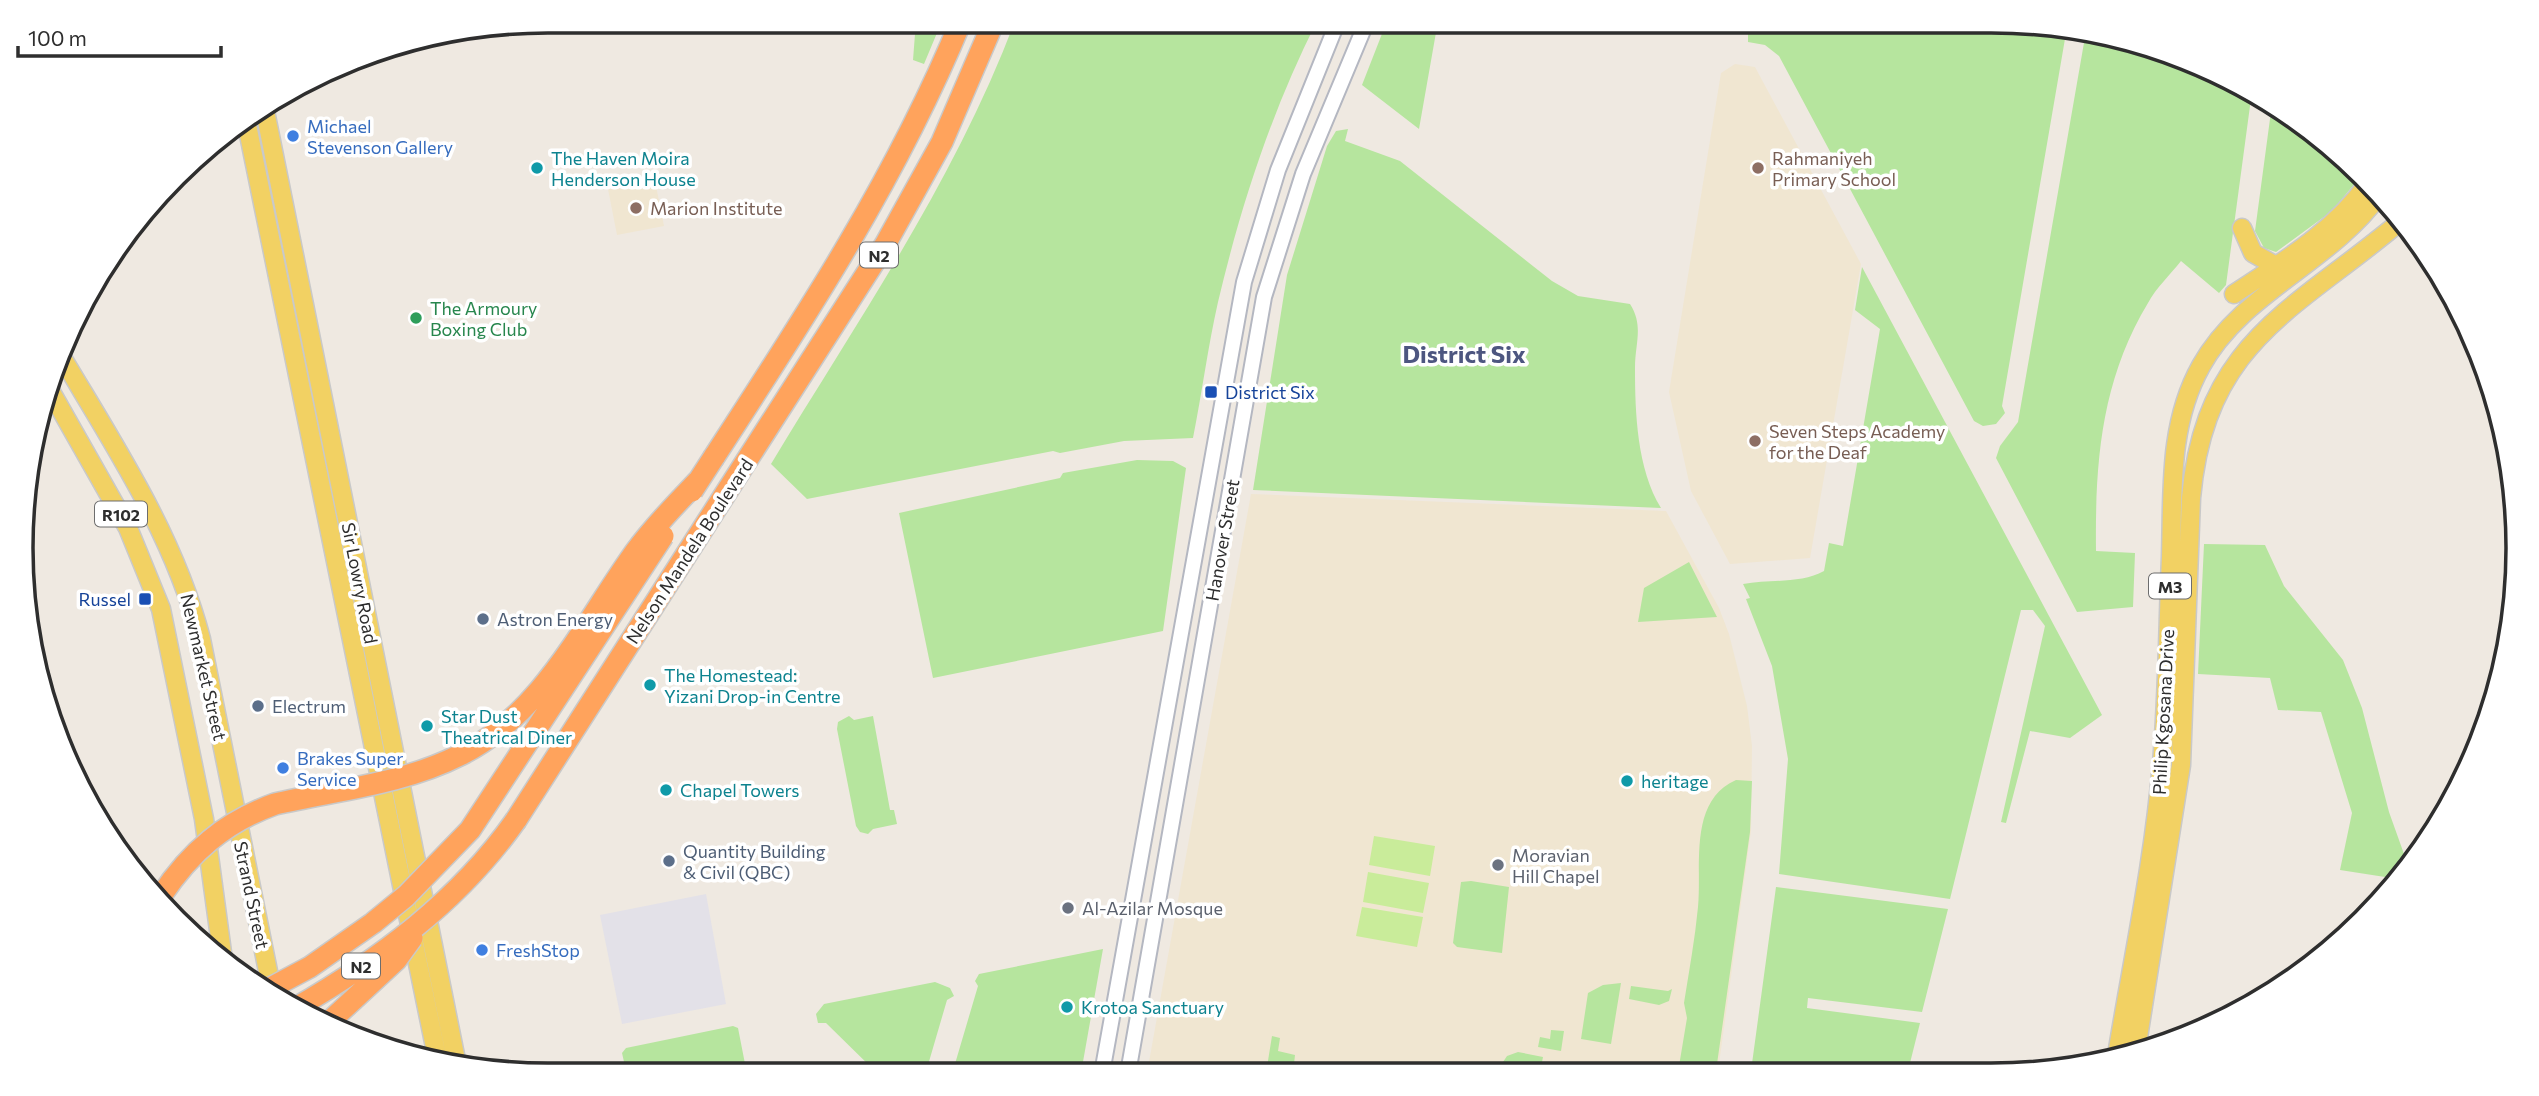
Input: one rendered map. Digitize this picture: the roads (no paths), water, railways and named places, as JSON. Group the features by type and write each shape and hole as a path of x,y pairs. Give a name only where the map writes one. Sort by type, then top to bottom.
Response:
{"highway":[{"name":"Nelson Mandela Boulevard","path":"276,985 310,967 373,923 406,896 470,830 714,457 862,224 914,128 956,33"},
{"name":"Nelson Mandela Boulevard","path":"305,1002 364,965 425,919 463,884 501,841 885,245 942,142 989,33"},
{"path":"165,891 198,849 250,813 275,804 431,768 486,740 534,698 659,520 699,480"},
{"path":"335,1017 396,960 425,919"}],"main road":[{"name":"Sir Lowry Road","path":"266,117 455,1054"},
{"name":"Sir Lowry Road","path":"248,130 437,1050"},
{"path":"2234,294 2323,231 2362,192"},
{"name":"Philip Kgosana Drive","path":"2118,1046 2162,763 2173,473 2180,417 2189,389 2203,363 2234,326 2348,229 2372,203"},
{"name":"Philip Kgosana Drive","path":"2137,1041 2181,765 2191,498 2193,475 2207,423 2227,377 2262,332 2282,312 2393,227"},
{"path":"2242,228 2253,253 2276,266"},
{"name":"Newmarket Street","path":"67,365 149,503 185,585 201,639 231,795"},
{"name":"Newmarket Street","path":"56,400 114,499 149,574 171,645 204,819"},
{"name":"Strand Street","path":"231,795 269,980"},
{"name":"Strand Street","path":"204,819 221,945"}],"street":[{"name":"Hanover Street","path":"1104,1063 1244,282 1279,170 1333,33"},
{"name":"Hanover Street","path":"1130,1063 1264,297 1303,174 1362,33"}],"place":[{"name":"Michael Stevenson Gallery","path":"293,136"},
{"name":"The Haven Moira Henderson House","path":"537,168"},
{"name":"Rahmaniyeh Primary School","path":"1758,168"},
{"name":"Marion Institute","path":"636,208"},
{"name":"The Armoury Boxing Club","path":"416,318"},
{"name":"District Six","path":"1211,392"},
{"name":"Seven Steps Academy for the Deaf","path":"1755,441"},
{"name":"Russel","path":"145,599"},
{"name":"Astron Energy","path":"483,619"},
{"name":"The Homestead: Yizani Drop-in Centre","path":"650,685"},
{"name":"Electrum","path":"258,706"},
{"name":"Star Dust Theatrical Diner","path":"427,726"},
{"name":"Brakes Super Service","path":"283,768"},
{"name":"heritage","path":"1627,781"},
{"name":"Chapel Towers","path":"666,790"},
{"name":"Quantity Building & Civil (QBC)","path":"669,861"},
{"name":"Moravian Hill Chapel","path":"1498,865"},
{"name":"Al-Azilar Mosque","path":"1068,908"},
{"name":"FreshStop","path":"482,950"},
{"name":"Krotoa Sanctuary","path":"1067,1007"}],"district":[{"name":"District Six","path":"1464,353"}]}
